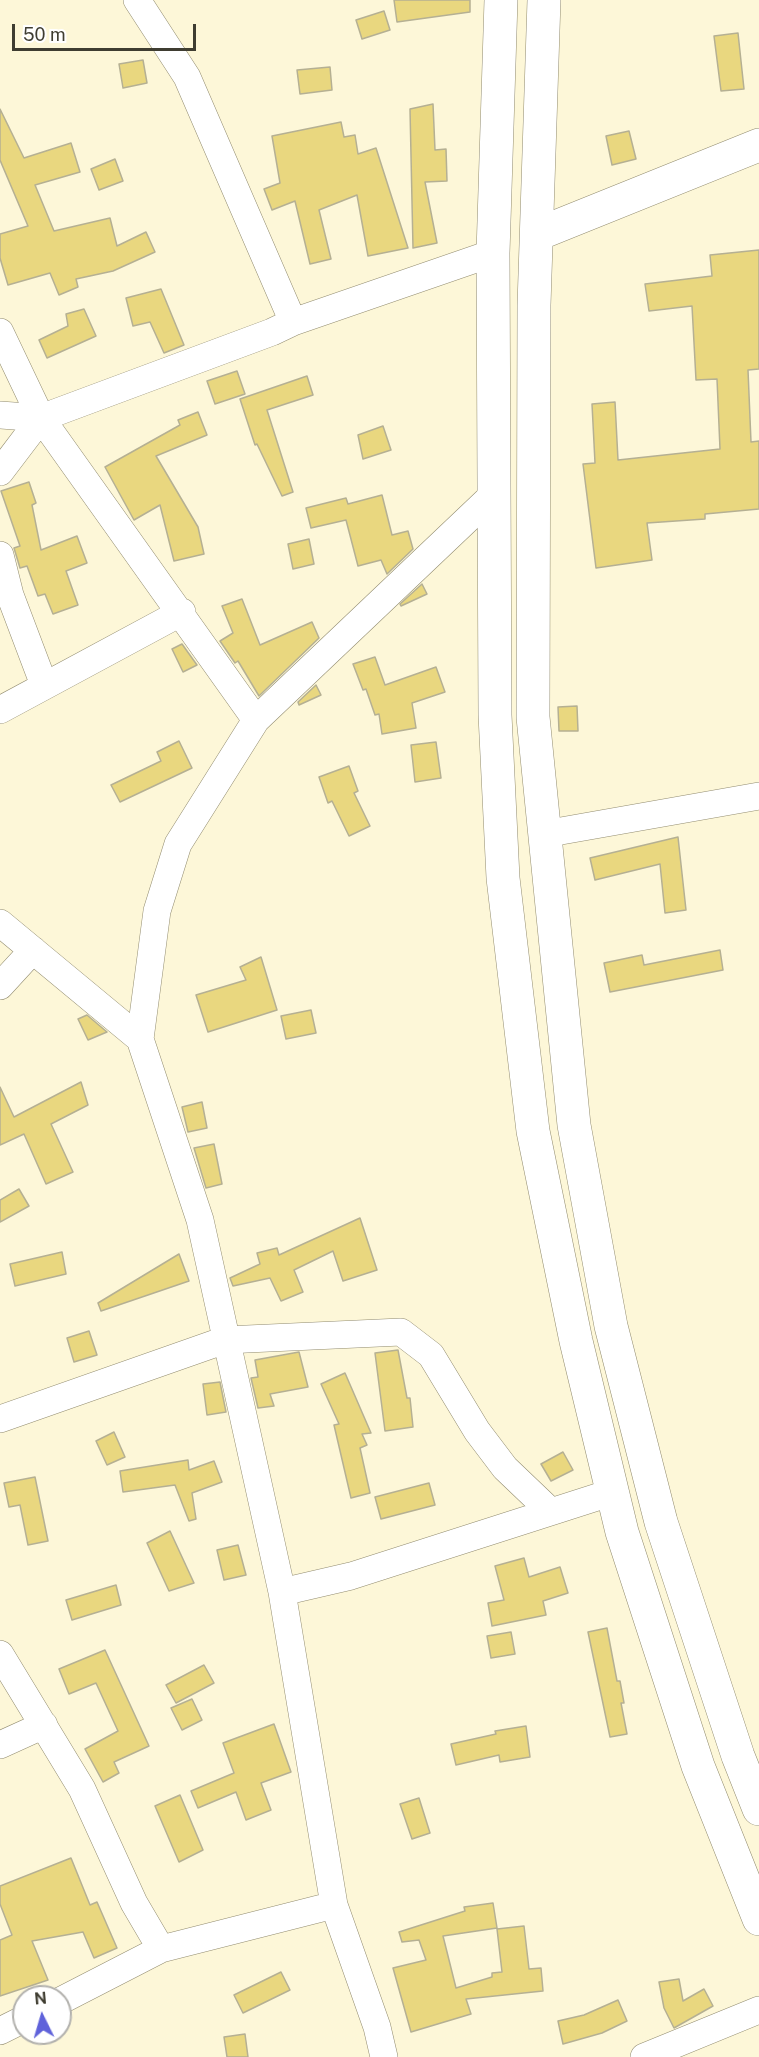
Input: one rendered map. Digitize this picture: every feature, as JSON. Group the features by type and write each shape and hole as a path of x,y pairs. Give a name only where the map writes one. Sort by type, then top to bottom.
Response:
{"main road":[{"path":"501,0 493,253 496,492 495,715 503,878 533,1131 576,1341 622,1532 698,1766 759,1919"},
{"path":"544,0 534,305 533,717 574,1125 611,1326 661,1522 738,1756 759,1809"},
{"path":"538,234 759,145"}],"street":[{"path":"137,0 187,77 293,322"},
{"path":"0,415 41,418 272,332 293,322 493,253"},
{"path":"0,332 41,418 182,612 256,720"},
{"path":"0,472 41,418"},
{"path":"384,2057 377,2027 334,1905 282,1592 260,1482 225,1340 200,1220 140,1039 158,911 178,844 256,720 496,492"},
{"path":"0,555 10,595 44,685"},
{"path":"0,710 182,612"},
{"path":"544,834 759,796"},
{"path":"0,923 140,1039"},
{"path":"0,986 33,950"},
{"path":"0,1419 225,1340 401,1332 431,1355 484,1440 505,1468 549,1510"},
{"path":"282,1592 362,1573 549,1510 613,1491"},
{"path":"0,1654 82,1789 134,1903 161,1949"},
{"path":"0,1745 44,1725"},
{"path":"72,1995 161,1949 334,1905"},
{"path":"644,2057 759,2010"}],"building":[{"path":"394,0 470,0 470,12 397,22"},
{"path":"384,11 390,30 362,39 356,20"},
{"path":"738,33 744,89 721,91 714,36"},
{"path":"143,60 147,83 123,88 119,64"},
{"path":"330,67 332,90 300,94 297,70"},
{"path":"433,104 435,150 446,149 447,181 425,182 437,243 413,248 410,109"},
{"path":"0,109 24,158 71,143 80,172 35,185 54,231 110,218 117,246 146,232 155,252 113,271 76,279 78,287 59,295 50,273 8,285 0,258 0,234 28,226 0,160"},
{"path":"341,122 344,137 355,135 358,154 376,148 408,248 368,256 357,195 319,210 331,259 310,264 295,201 272,210 264,189 280,183 272,136"},
{"path":"629,131 636,159 612,165 606,136"},
{"path":"115,159 123,181 99,190 91,169"},
{"path":"759,250 759,369 748,370 751,442 759,441 759,509 705,514 705,519 647,523 652,560 596,568 583,464 595,463 592,404 615,402 618,460 720,449 717,379 696,380 692,306 649,311 645,284 712,276 710,255"},
{"path":"161,289 184,345 164,353 150,322 133,326 126,298"},
{"path":"84,309 96,336 47,358 39,340 68,326 66,314"},
{"path":"237,371 245,394 215,404 207,381"},
{"path":"307,376 313,395 267,410 293,492 282,496 257,444 255,445 240,399"},
{"path":"198,412 207,435 156,456 198,527 204,554 174,561 160,505 134,520 105,467 180,425 178,420"},
{"path":"383,426 391,450 363,459 358,435"},
{"path":"29,482 36,503 32,505 41,550 77,536 87,563 66,571 78,605 53,614 45,594 38,596 27,566 20,568 14,548 20,546 1,491"},
{"path":"382,495 392,535 408,531 413,549 387,574 381,560 358,566 346,520 311,528 306,508 346,498 348,504"},
{"path":"309,539 314,564 293,569 288,544"},
{"path":"422,584 427,594 401,606 400,604"},
{"path":"242,599 260,645 312,622 319,638 259,696 238,661 235,663 220,641 233,633 222,606"},
{"path":"182,644 197,665 183,672 172,649"},
{"path":"375,657 385,685 436,667 445,692 412,703 416,728 382,734 379,714 375,715 366,689 363,690 353,664"},
{"path":"316,685 321,695 299,705 298,702"},
{"path":"577,706 578,731 559,731 558,707"},
{"path":"179,741 192,768 120,802 111,785 161,761 157,752"},
{"path":"436,742 441,778 415,782 411,745"},
{"path":"349,766 358,791 354,793 370,826 349,836 332,801 328,803 319,777"},
{"path":"678,837 686,910 665,913 660,864 595,880 590,858"},
{"path":"720,950 723,970 610,992 604,963 642,955 644,965"},
{"path":"261,957 277,1010 208,1032 196,995 246,980 240,967"},
{"path":"311,1010 316,1033 286,1039 281,1016"},
{"path":"87,1015 107,1032 88,1040 78,1019"},
{"path":"81,1082 88,1105 51,1124 73,1172 46,1184 24,1134 0,1145 0,1087 14,1117"},
{"path":"202,1102 207,1128 188,1132 182,1107"},
{"path":"214,1144 222,1184 206,1188 194,1148"},
{"path":"19,1189 29,1206 0,1222 0,1200"},
{"path":"360,1218 377,1270 343,1281 333,1251 294,1270 303,1292 281,1301 270,1278 233,1286 230,1278 260,1264 257,1253 277,1248 279,1255"},
{"path":"62,1252 66,1274 15,1286 10,1264"},
{"path":"179,1254 189,1281 101,1311 98,1303"},
{"path":"89,1331 97,1355 74,1362 67,1338"},
{"path":"398,1350 407,1398 410,1398 413,1427 385,1431 375,1353"},
{"path":"299,1352 308,1387 270,1394 274,1406 258,1408 251,1378 258,1377 255,1360"},
{"path":"345,1373 371,1433 362,1434 367,1445 360,1448 370,1493 351,1498 334,1425 339,1424 321,1384"},
{"path":"220,1382 226,1412 207,1415 203,1384"},
{"path":"114,1432 125,1457 107,1465 96,1441"},
{"path":"563,1452 573,1470 551,1481 541,1464"},
{"path":"188,1460 189,1470 214,1461 222,1482 192,1493 196,1519 189,1521 175,1485 123,1492 120,1471"},
{"path":"35,1477 48,1541 28,1545 20,1505 9,1507 4,1483"},
{"path":"429,1483 435,1505 381,1519 375,1497"},
{"path":"170,1531 194,1583 169,1591 147,1543"},
{"path":"238,1545 246,1575 224,1580 217,1550"},
{"path":"524,1558 529,1577 560,1567 568,1593 543,1601 546,1615 492,1626 488,1603 504,1600 495,1566"},
{"path":"116,1585 121,1605 72,1620 66,1600"},
{"path":"607,1628 617,1681 620,1681 624,1703 621,1703 627,1734 610,1737 588,1632"},
{"path":"511,1632 515,1654 491,1658 487,1636"},
{"path":"105,1650 149,1746 114,1762 119,1773 103,1782 85,1749 118,1731 96,1683 69,1694 59,1669"},
{"path":"204,1665 214,1683 176,1703 166,1685"},
{"path":"192,1699 202,1720 182,1730 171,1708"},
{"path":"274,1724 291,1772 261,1783 271,1810 246,1820 236,1792 198,1808 191,1791 234,1773 223,1743"},
{"path":"526,1726 530,1757 500,1762 499,1755 456,1765 451,1744 496,1734 495,1731"},
{"path":"180,1795 203,1850 179,1862 155,1806"},
{"path":"419,1798 430,1833 412,1839 400,1804"},
{"path":"71,1858 90,1905 97,1902 117,1948 94,1958 83,1932 32,1941 48,1980 33,1985 12,1985 12,1992 0,1996 0,1940 12,1935 0,1904 0,1886"},
{"path":"493,1903 497,1928 443,1936 456,1988 492,1977 492,1973 502,1972 497,1929 524,1926 529,1969 541,1968 543,1991 466,1999 471,2014 411,2032 393,1968 426,1960 419,1940 402,1942 399,1932 465,1911 464,1907"},
{"path":"281,1972 290,1990 243,2013 234,1995"},
{"path":"679,1979 683,2001 704,1989 713,2006 674,2028 664,2008 659,1982"},
{"path":"618,2000 627,2021 602,2033 563,2044 558,2021 584,2015"},
{"path":"245,2034 248,2057 227,2057 224,2037"}]}
